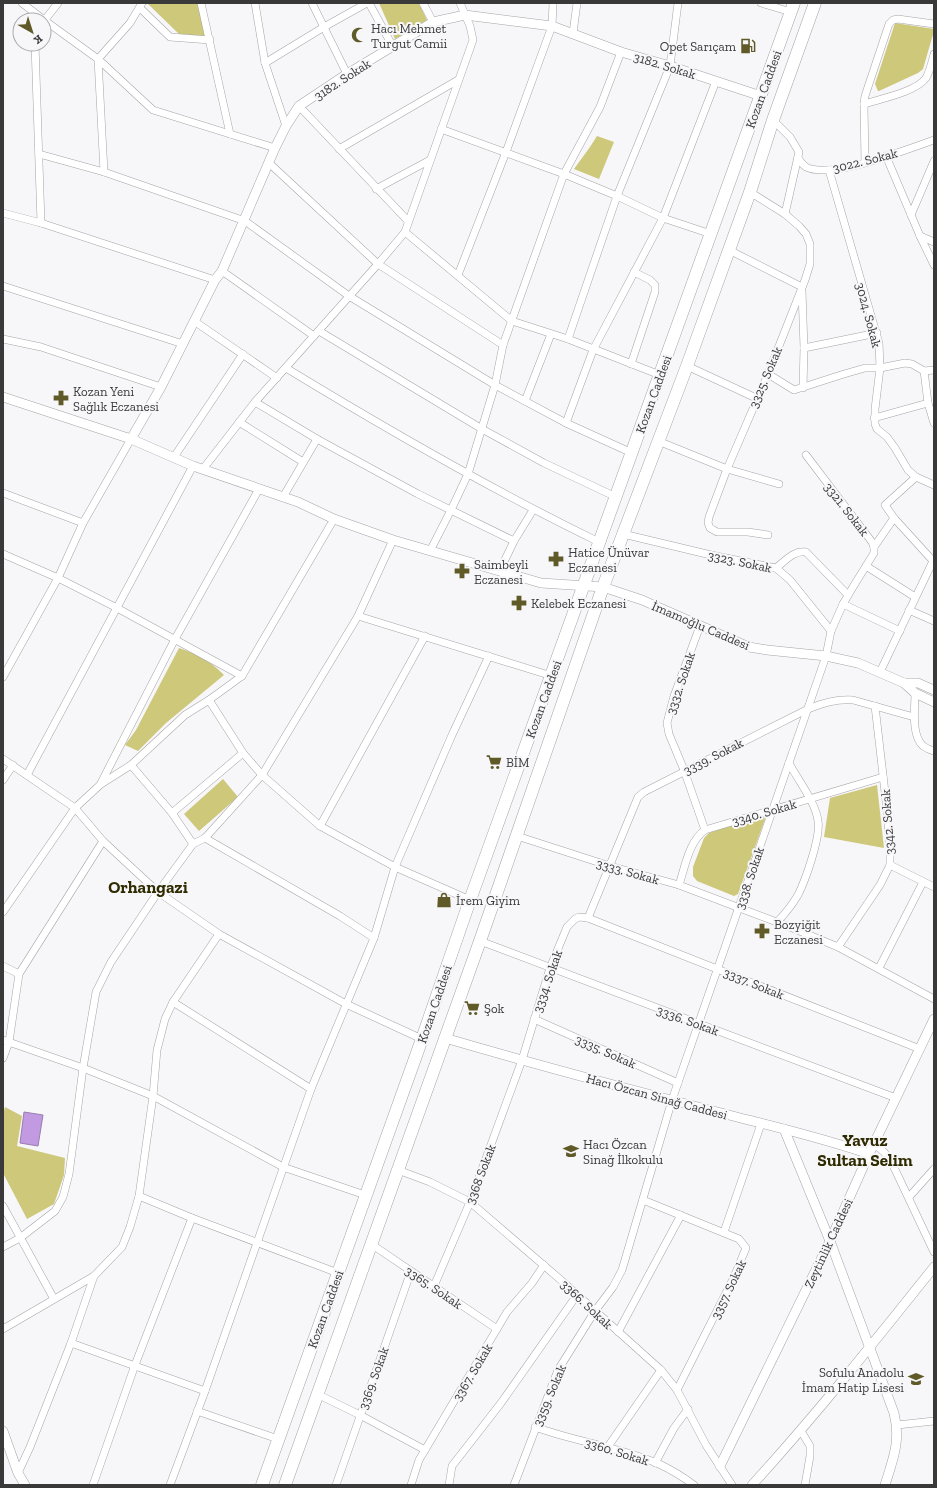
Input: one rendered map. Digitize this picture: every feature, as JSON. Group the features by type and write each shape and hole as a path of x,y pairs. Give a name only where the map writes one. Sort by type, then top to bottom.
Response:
{"highway":[{"name":"Kozan Caddesi","path":"285,1485 370,1244 480,941 603,587 687,366 750,192 773,120 815,3"},
{"name":"Kozan Caddesi","path":"262,1485 422,1039 470,900 792,8"}],"main road":[{"name":"3182. Sokak","path":"131,439 161,387 215,280 222,271 245,221 275,148 286,126 299,106 347,74 433,22 465,15 552,26 621,52 670,66 761,96"},
{"name":"İmamoğlu Caddesi","path":"3,397 131,439 192,466 283,497 334,519 393,540 541,583 603,587 647,602 749,647 826,656 858,663 904,683 915,693 934,702"},
{"path":"904,683 918,683 934,690"},
{"name":"Zeytinlik Caddesi","path":"720,1466 830,1242 869,1154 934,1019"},
{"name":"Hacı Özcan Sinağ Caddesi","path":"445,1038 522,1060 833,1142 869,1154"},
{"path":"784,1129 830,1242 894,1413 897,1425 897,1447 884,1485"},
{"path":"752,1485 801,1430 870,1348 934,1267"},
{"path":"3,1431 18,1473 25,1485"}],"street":[{"path":"22,3 30,12"},
{"path":"51,12 58,3"},
{"path":"201,3 230,134"},
{"path":"254,3 265,63 286,126"},
{"path":"312,3 347,74"},
{"path":"265,63 324,27 368,3 393,47"},
{"path":"423,3 433,22"},
{"path":"203,469 255,402 405,232 473,40 470,26 460,3"},
{"path":"458,275 506,152 552,26 553,3"},
{"path":"573,33 577,3"},
{"path":"568,339 617,196 670,66 678,3"},
{"path":"764,3 792,8"},
{"path":"104,172 98,60 130,23 141,6 170,37 210,40"},
{"path":"865,163 865,96 888,24 898,19 934,24"},
{"path":"52,26 98,60 153,110 275,148"},
{"path":"35,52 41,224"},
{"path":"430,551 468,474 495,385 503,345 564,174 600,107 621,52"},
{"path":"864,104 902,92 919,84 927,76 934,54"},
{"path":"339,149 458,80"},
{"path":"566,423 593,350 663,218 716,81"},
{"path":"299,106 376,189 408,221"},
{"path":"773,120 790,137 797,147 798,152 798,158 785,214"},
{"path":"441,129 564,174 617,196 663,218 710,234"},
{"name":"3022. Sokak","path":"798,158 807,168 828,170 865,163 934,140"},
{"path":"39,154 104,172 245,221 349,296 495,385 566,423 632,453"},
{"path":"886,156 934,265"},
{"path":"376,189 430,160"},
{"path":"911,215 934,161"},
{"path":"269,163 378,264 503,345"},
{"name":"3024. Sokak","path":"828,170 877,333 880,368 874,418"},
{"name":"3325. Sokak","path":"750,192 785,214 806,234 810,244 810,264 768,374 756,398 727,469 708,523 710,528 717,532 748,532 768,535"},
{"path":"3,213 215,280"},
{"path":"405,232 512,321 568,339 660,375"},
{"path":"920,236 934,242"},
{"path":"729,250 802,287 804,348 803,388"},
{"path":"222,271 316,333 482,429 544,463 616,497"},
{"path":"632,364 655,285 650,280 634,272"},
{"path":"3,286 182,344"},
{"path":"194,321 277,378"},
{"path":"804,348 877,333"},
{"path":"525,401 551,334"},
{"path":"3,339 41,347 161,387"},
{"path":"174,458 243,354"},
{"path":"768,374 794,390 865,368 880,368 905,363 912,364 924,371 934,370"},
{"path":"687,366 756,398"},
{"path":"286,368 468,474 533,510 599,542"},
{"path":"924,371 928,402 934,423"},
{"path":"255,402 418,494 514,541"},
{"path":"928,402 874,418 877,429 886,437 908,470 916,477 934,485"},
{"path":"239,422 303,462"},
{"path":"283,497 317,438"},
{"path":"3,677 58,578 83,524 131,439"},
{"path":"658,441 727,469 778,484"},
{"name":"3321. Sokak","path":"806,455 872,542 874,547 874,553 843,604"},
{"path":"27,775 192,466"},
{"path":"880,672 933,562 894,518 885,505 916,477"},
{"path":"101,784 176,639 259,489"},
{"path":"3,493 83,524"},
{"path":"500,570 514,541 533,510"},
{"path":"874,547 894,518"},
{"path":"3,912 75,808 101,784 131,764 185,715 242,676 334,519"},
{"name":"3323. Sokak","path":"623,534 711,555 776,568 790,580 831,631"},
{"path":"3,1247 20,1238 55,1211 63,1197 69,1174 83,1068 96,992 111,962 158,892 193,844 205,838 262,775 358,616 393,540"},
{"path":"776,568 795,554 806,552 848,594"},
{"path":"3,554 58,578 117,608 242,676"},
{"path":"866,566 915,597"},
{"path":"843,604 900,631"},
{"name":"3338. Sokak","path":"643,1200 672,1100 826,656 831,631 843,604"},
{"path":"909,610 934,621"},
{"path":"358,616 552,676"},
{"name":"3332. Sokak","path":"700,626 674,696 667,723 669,734 684,770 705,830"},
{"path":"320,826 425,636"},
{"path":"170,1485 258,1243 311,1088 374,938 395,867 452,735 490,656"},
{"path":"915,693 914,717 916,731 920,742 924,746 934,751"},
{"name":"3339. Sokak","path":"588,918 638,797 644,792 684,770 808,709 826,702 844,699 853,700 914,717"},
{"path":"209,700 243,753 262,775 320,826 395,867 470,900"},
{"name":"3342. Sokak","path":"838,947 880,885 890,864 890,846 875,706"},
{"path":"172,813 243,753"},
{"path":"3,759 75,808 103,841 158,892 219,934 346,1004 422,1039"},
{"path":"131,764 172,813 193,844"},
{"path":"777,922 793,903 802,887 817,838 818,821 809,799 789,764"},
{"path":"3,780 13,765"},
{"name":"3340. Sokak","path":"705,830 883,777"},
{"path":"680,885 694,841 699,834 705,830"},
{"name":"3333. Sokak","path":"517,836 610,866 680,885 777,922 838,947 934,999"},
{"path":"205,838 340,916 374,938"},
{"path":"3,1058 19,974 103,841"},
{"path":"890,864 934,887"},
{"path":"879,968 923,882"},
{"name":"3334. Sokak","path":"522,1060 550,968 567,927 579,917 588,918"},
{"name":"3337. Sokak","path":"588,918 920,1049"},
{"path":"3,1329 94,1276 122,1246 130,1227 139,1196 153,1096 157,1050 165,1019 173,1002 219,934"},
{"name":"3336. Sokak","path":"480,941 896,1098"},
{"path":"3,966 19,974"},
{"path":"173,1002 311,1088"},
{"name":"3335. Sokak","path":"534,1019 678,1083"},
{"path":"6,1041 83,1068 153,1096 283,1167 366,1195"},
{"name":"3368 Sokak","path":"434,1286 470,1202 522,1060"},
{"path":"724,1232 761,1124"},
{"path":"874,1144 884,1152 890,1161 909,1197 934,1252"},
{"path":"909,1197 934,1169"},
{"name":"3366. Sokak","path":"398,1170 442,1187 470,1202 544,1265 661,1370 677,1390 706,1445 732,1485"},
{"path":"139,1196 192,1218 338,1273"},
{"name":"3357. Sokak","path":"643,1200 724,1232 739,1239 743,1242 746,1248 746,1252 677,1390"},
{"name":"3359. Sokak","path":"514,1485 558,1370 594,1311 613,1287 622,1270 643,1200"},
{"path":"3,1206 54,1299"},
{"path":"618,1332 681,1215"},
{"path":"93,1485 135,1365 192,1218"},
{"name":"3365. Sokak","path":"370,1244 497,1329"},
{"name":"3367. Sokak","path":"411,1485 425,1450 497,1329 512,1306 532,1283 544,1265"},
{"name":"3369. Sokak","path":"336,1485 411,1272"},
{"path":"18,1473 72,1342 94,1276"},
{"path":"449,1485 452,1466 501,1403 577,1295"},
{"path":"72,1342 205,1391"},
{"path":"607,1448 661,1370"},
{"path":"317,1394 425,1450"},
{"path":"654,1463 674,1428 688,1409"},
{"path":"197,1411 278,1440"},
{"path":"897,1425 934,1421"},
{"name":"3360. Sokak","path":"535,1427 654,1463 681,1476 694,1485"},
{"path":"801,1430 810,1446 810,1456 805,1485"}],"shaded area":[{"path":"147,3 198,3 205,37 180,35"},
{"path":"379,3 419,3 427,20 395,39"},
{"path":"895,23 934,29 934,31 923,69 918,73 878,91 875,84"},
{"path":"597,136 614,142 599,179 574,169"},
{"path":"179,648 203,658 224,675 166,723 138,751 125,745 136,730"},
{"path":"223,779 238,797 199,831 184,814"},
{"path":"877,785 884,848 824,837 830,798"},
{"path":"768,811 738,894 734,896 697,881 693,876 693,867 704,838 709,833"},
{"path":"5,1107 22,1116 17,1146 65,1158 64,1175 54,1204 27,1219 3,1173 3,1115"},
{"path":"24,1112 43,1115 38,1146 20,1143"}],"place":[{"name":"Hacı Mehmet Turgut Camii","path":"359,35"},
{"name":"Opet Sarıçam","path":"748,46"},
{"name":"Kozan Yeni Sağlık Eczanesi","path":"61,398"},
{"name":"Hatice Ünüvar Eczanesi","path":"556,559"},
{"name":"Saimbeyli Eczanesi","path":"462,571"},
{"name":"Kelebek Eczanesi","path":"519,603"},
{"name":"BİM","path":"494,762"},
{"name":"İrem Giyim","path":"444,900"},
{"name":"Bozyiğit Eczanesi","path":"762,931"},
{"name":"Şok","path":"472,1008"},
{"name":"Hacı Özcan Sinağ İlkokulu","path":"571,1151"},
{"name":"Sofulu Anadolu İmam Hatip Lisesi","path":"916,1379"}],"district":[{"name":"Orhangazi","path":"148,887"},
{"name":"Yavuz Sultan Selim","path":"865,1150"}]}
